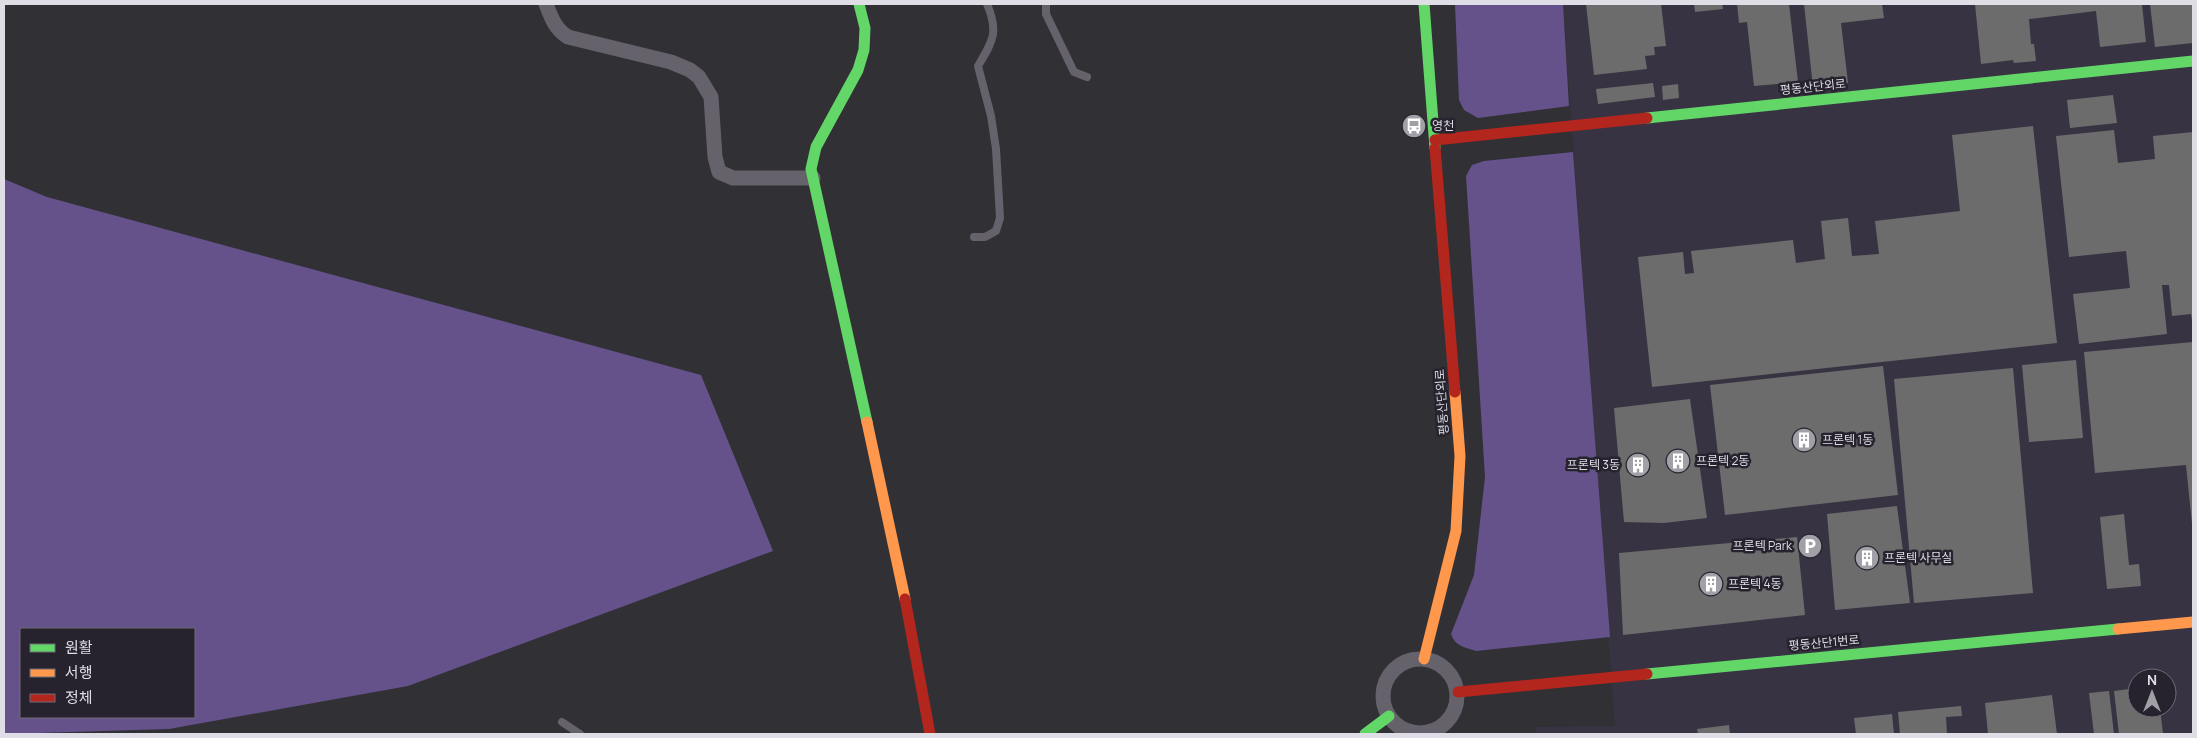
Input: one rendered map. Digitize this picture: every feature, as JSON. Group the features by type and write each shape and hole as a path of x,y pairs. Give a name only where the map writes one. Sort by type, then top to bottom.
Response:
{"street":[{"path":"546,4 554,23 568,37 671,62 690,70 699,77 712,97 715,157 719,172 733,178 812,178"},
{"path":"859,4 862,12 866,49 862,62 812,159 812,178 903,586 930,734"},
{"name":"평동산단외로","path":"1424,4 1460,456 1456,531 1424,659"},
{"name":"평동산단외로","path":"1435,140 2193,61"},
{"name":"평동산단1번로","path":"1458,692 2193,622"},
{"path":"1424,659 1436,662 1446,669 1454,680 1458,692 1457,705 1452,717 1443,726 1431,732 1407,731 1397,725 1389,716 1384,706 1383,694 1386,682 1392,672 1401,664 1412,660 1424,659"},
{"path":"1365,734 1389,716"}],"lane":[{"path":"974,237 985,238 996,231 1000,218 992,116 978,66 995,32 993,17 987,4"},
{"path":"1046,4 1046,14 1074,72 1087,77"},
{"path":"562,722 580,734"}],"shaded area":[{"path":"1455,4 1563,4 1569,106 1478,118 1464,110 1459,100"},
{"path":"1563,4 2193,4 2193,734 1536,734 1536,727 1615,726"},
{"path":"1573,152 1610,637 1476,651 1458,644 1451,634 1474,575 1485,477 1466,176 1472,165 1484,161"},
{"path":"4,179 47,197 701,375 773,551 408,686 169,729 4,734"}],"building":[{"path":"1586,4 1661,4 1666,46 1654,47 1655,55 1645,56 1647,69 1594,75"},
{"path":"1694,4 1722,4 1723,9 1695,12"},
{"path":"1737,4 1789,4 1798,82 1754,86 1747,22 1739,23"},
{"path":"1804,4 1882,4 1884,18 1841,23 1848,83 1813,87"},
{"path":"1975,4 2142,4 2146,42 2100,47 2096,11 2029,19 2031,44 2034,44 2036,61 2014,63 2013,60 1981,64"},
{"path":"2150,4 2193,4 2193,43 2155,47"},
{"path":"1653,83 1655,97 1598,104 1596,89"},
{"path":"1678,84 1679,98 1663,100 1662,86"},
{"path":"2113,95 2117,123 2070,128 2067,100"},
{"path":"2033,126 2057,343 1652,387 1638,257 1683,252 1685,274 1694,273 1691,251 1793,240 1796,263 1825,259 1821,221 1848,218 1852,256 1879,254 1875,221 1960,211 1952,135"},
{"path":"2114,130 2118,163 2155,159 2153,136 2193,132 2193,328 2191,314 2172,316 2169,285 2162,285 2167,334 2079,344 2073,294 2130,288 2126,251 2069,257 2056,136"},
{"path":"2193,342 2192,524 2186,465 2095,473 2084,352"},
{"path":"2076,360 2083,438 2029,442 2022,365"},
{"name":"프론텍 1동","path":"1883,366 1898,495 1725,515 1710,385"},
{"path":"2013,368 2033,593 1914,603 1894,379"},
{"path":"1690,399 1707,518 1664,523 1624,522 1614,408"},
{"name":"프론텍 사무실","path":"1897,506 1910,603 1835,610 1827,514"},
{"path":"2124,514 2129,565 2139,564 2141,586 2107,589 2100,517"},
{"name":"프론텍 4동","path":"1797,537 1805,615 1623,635 1619,553"},
{"path":"2127,689 2127,718 2161,718 2163,734 2119,734 2114,691"},
{"path":"2109,691 2114,734 2094,734 2089,693"},
{"path":"2052,695 2057,734 1988,734 1985,703"},
{"path":"1961,706 1962,716 1946,717 1947,734 1900,734 1898,712"},
{"path":"1892,714 1894,734 1856,734 1854,718"},
{"path":"1729,725 1730,734 1698,734 1697,729"}],"traffic: fast":[{"path":"859,4 865,28 864,50 858,70 816,147 811,169 867,422"},
{"path":"1424,4 1435,148"},
{"path":"1647,118 2193,61"},
{"path":"1647,674 2118,629"},
{"path":"1365,734 1389,716"}],"traffic: slow":[{"path":"1424,659 1456,531 1460,456 1455,392"},
{"path":"867,422 905,599"},
{"path":"2118,629 2193,622"}],"traffic: jam":[{"path":"1435,140 1647,118"},
{"path":"1435,148 1455,392"},
{"path":"905,599 930,734"},
{"path":"1458,692 1647,674"}],"place":[{"name":"영천","path":"1414,126"},
{"name":"프론텍 1동","path":"1804,440"},
{"name":"프론텍 2동","path":"1678,461"},
{"name":"프론텍 3동","path":"1638,465"},
{"name":"프론텍 Park","path":"1810,546"},
{"name":"프론텍 사무실","path":"1867,558"},
{"name":"프론텍 4동","path":"1711,584"}]}
